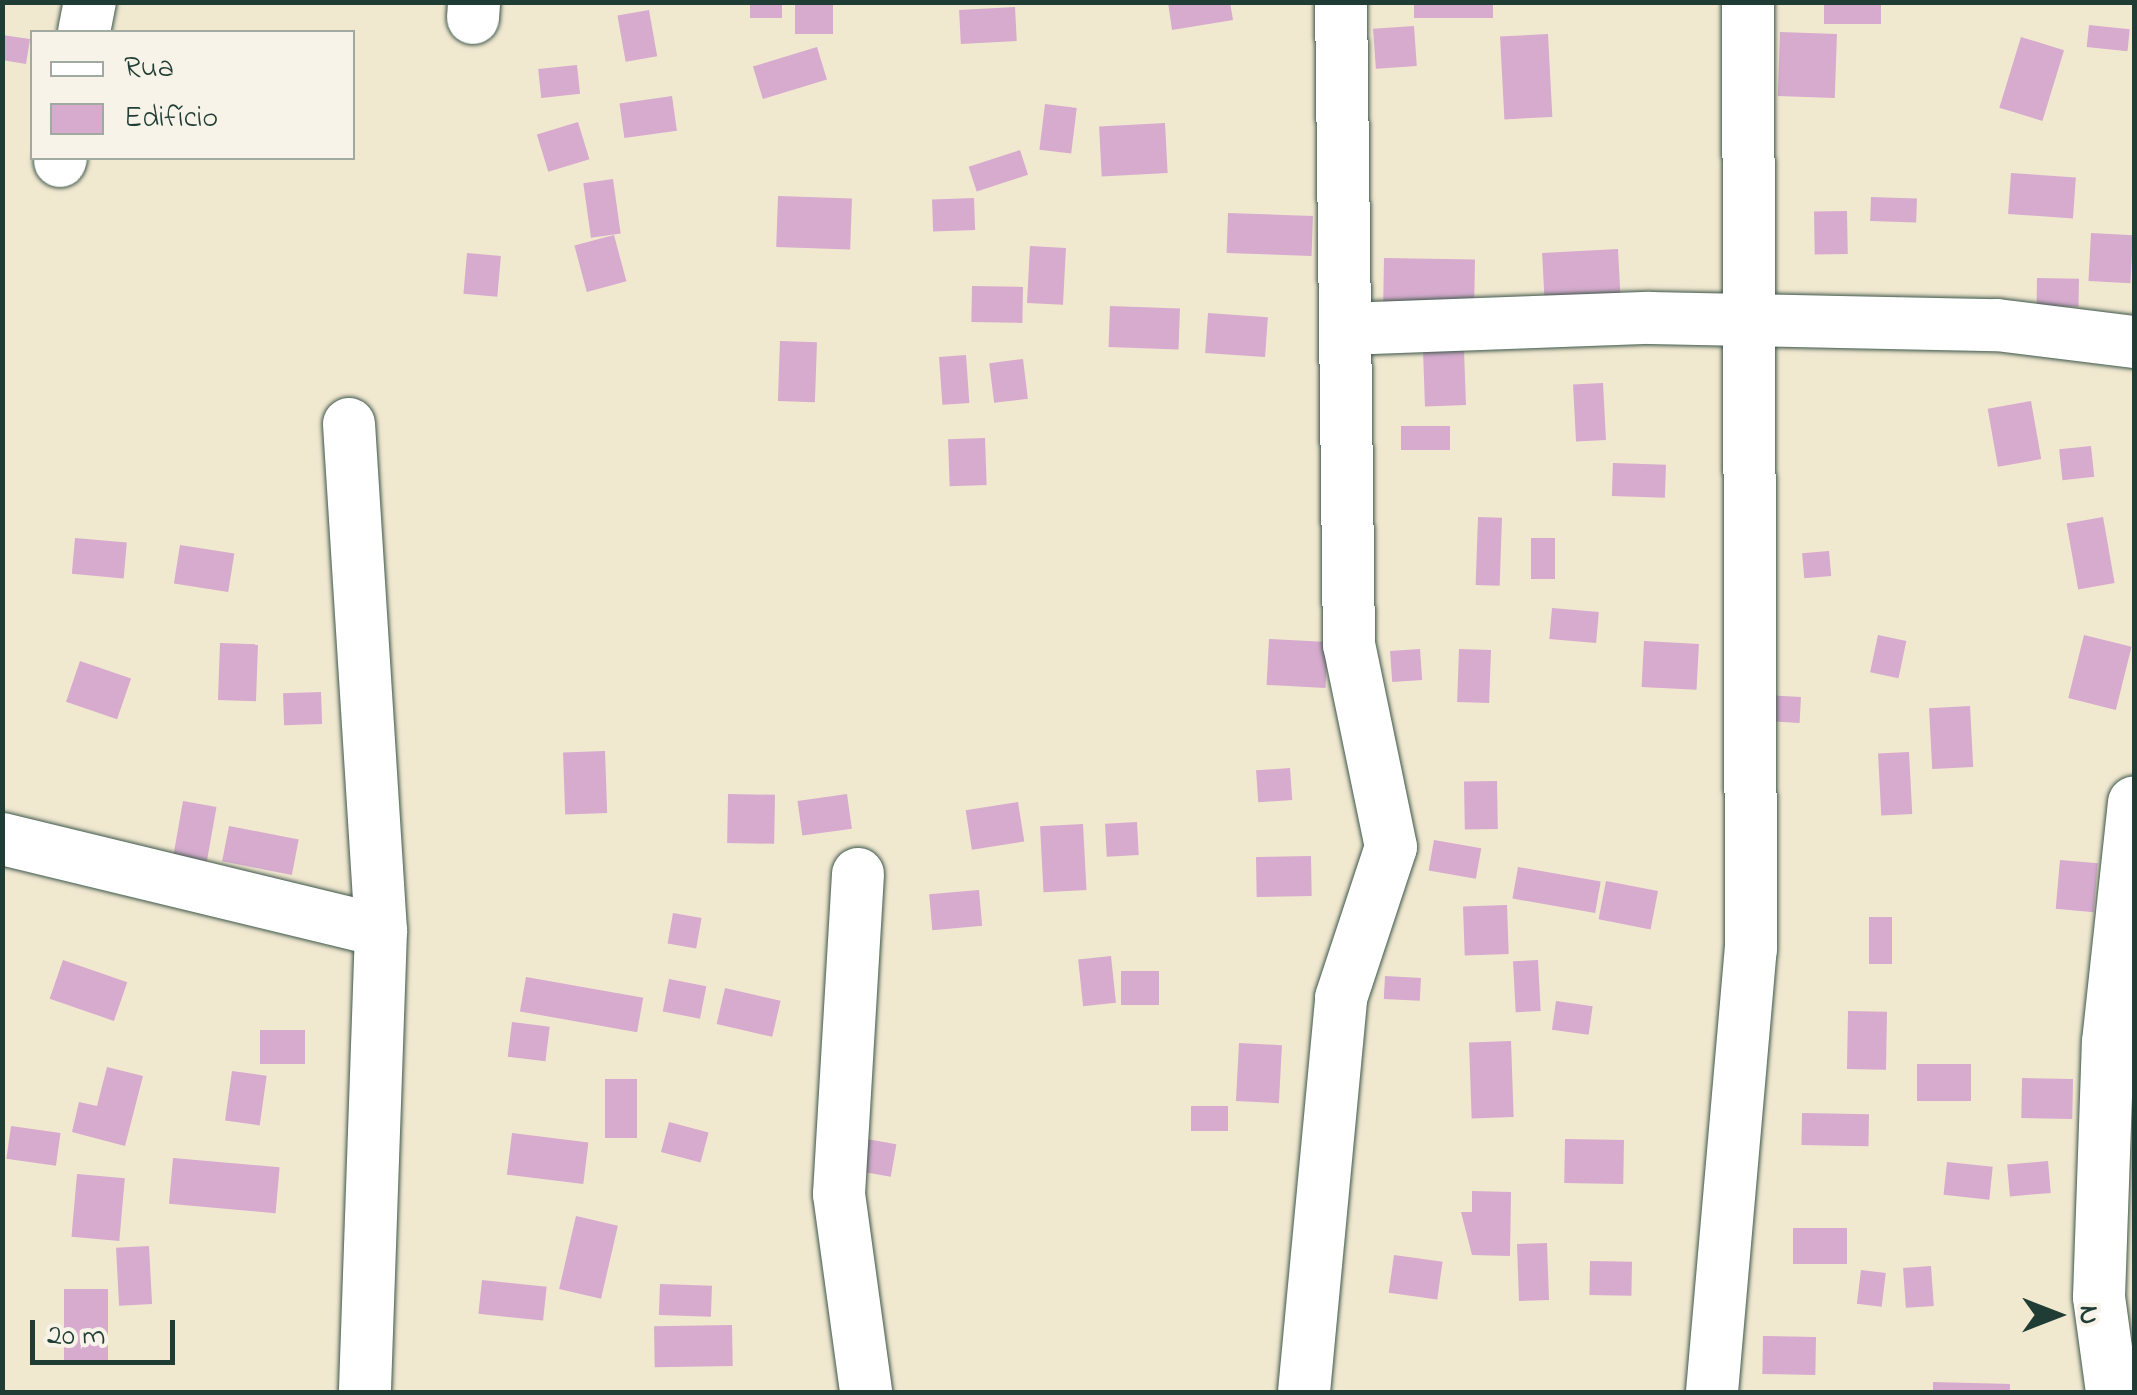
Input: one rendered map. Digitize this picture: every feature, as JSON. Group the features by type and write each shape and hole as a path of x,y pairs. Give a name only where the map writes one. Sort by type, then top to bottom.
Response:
{"street":[{"path":"84,30 90,2"},
{"path":"1304,1392 1341,998 1391,846 1350,646 1341,2"},
{"path":"1712,1392 1750,949 1742,320 1748,2"},
{"path":"1346,329 1742,320 1997,324 2134,342"},
{"path":"349,424 380,930 365,1392"},
{"path":"2112,1392 2099,1297 2108,1042 2134,802"},
{"path":"2,839 380,930"},
{"path":"858,874 839,1194 866,1392"}],"building":[{"path":"750,2 782,2 782,18 750,18"},
{"path":"1168,2 1230,2 1233,20 1172,30"},
{"path":"1414,2 1493,2 1493,18 1414,18"},
{"path":"1824,2 1881,2 1881,24 1824,24"},
{"path":"795,4 833,4 833,34 795,34"},
{"path":"1015,7 1017,41 961,44 959,10"},
{"path":"649,10 657,56 626,62 617,16"},
{"path":"2089,25 2130,29 2127,51 2087,47"},
{"path":"1414,26 1417,66 1376,69 1373,29"},
{"path":"1780,32 1837,34 1835,98 1778,96"},
{"path":"1548,34 1552,117 1504,119 1500,37"},
{"path":"2,35 30,39 26,64 2,60"},
{"path":"2021,37 2064,50 2042,121 1999,108"},
{"path":"817,47 827,80 763,99 753,67"},
{"path":"577,65 580,94 541,98 538,69"},
{"path":"672,96 677,131 624,138 620,103"},
{"path":"1045,104 1077,108 1071,154 1039,150"},
{"path":"578,122 589,159 548,172 537,135"},
{"path":"1165,123 1168,173 1102,176 1099,126"},
{"path":"1020,150 1028,175 977,191 969,167"},
{"path":"2011,173 2076,178 2073,218 2008,214"},
{"path":"613,179 621,233 591,238 583,183"},
{"path":"778,196 852,199 850,250 776,247"},
{"path":"1871,197 1917,199 1916,223 1870,221"},
{"path":"974,198 975,230 933,231 932,199"},
{"path":"1847,211 1848,254 1815,255 1814,212"},
{"path":"1228,213 1313,216 1312,256 1227,253"},
{"path":"2091,233 2133,235 2130,283 2088,281"},
{"path":"614,235 626,281 587,292 574,246"},
{"path":"1030,246 1066,248 1063,305 1027,303"},
{"path":"1618,249 1620,293 1544,297 1542,253"},
{"path":"467,253 501,256 497,297 463,294"},
{"path":"1384,258 1475,260 1474,308 1383,306"},
{"path":"2037,278 2079,279 2079,307 2037,306"},
{"path":"972,286 1023,287 1022,323 971,322"},
{"path":"1110,306 1180,308 1179,349 1109,347"},
{"path":"1208,313 1268,317 1265,357 1205,353"},
{"path":"780,341 817,342 815,402 778,401"},
{"path":"1464,349 1466,405 1425,406 1423,350"},
{"path":"966,355 969,403 942,405 939,357"},
{"path":"1023,359 1028,399 994,403 989,363"},
{"path":"1603,383 1606,440 1576,441 1573,385"},
{"path":"2031,401 2041,459 1998,467 1988,409"},
{"path":"1401,426 1450,426 1450,450 1401,450"},
{"path":"985,438 987,485 950,486 948,439"},
{"path":"2091,446 2094,477 2062,480 2059,449"},
{"path":"1613,463 1666,465 1665,498 1612,496"},
{"path":"1478,517 1502,518 1500,586 1476,585"},
{"path":"2103,517 2115,583 2078,589 2067,523"},
{"path":"75,538 127,543 124,578 72,574"},
{"path":"1531,538 1555,538 1555,579 1531,579"},
{"path":"180,545 234,554 228,592 174,584"},
{"path":"1829,551 1831,576 1804,578 1802,553"},
{"path":"1552,608 1599,612 1596,643 1549,639"},
{"path":"1878,635 1906,641 1898,678 1870,672"},
{"path":"2084,635 2132,647 2116,710 2068,698"},
{"path":"1269,639 1328,642 1326,688 1267,685"},
{"path":"1644,641 1699,644 1697,690 1642,687"},
{"path":"220,643 258,644 256,701 218,700"},
{"path":"1420,649 1422,680 1392,682 1390,651"},
{"path":"1459,649 1491,650 1489,703 1457,702"},
{"path":"80,661 131,679 117,719 66,702"},
{"path":"321,692 322,724 284,725 283,693"},
{"path":"1764,695 1801,697 1800,723 1763,721"},
{"path":"1970,706 1973,767 1932,769 1929,708"},
{"path":"605,751 607,813 565,814 563,752"},
{"path":"1909,752 1912,814 1881,816 1878,754"},
{"path":"1290,768 1292,800 1258,802 1256,770"},
{"path":"1497,781 1498,829 1465,830 1464,782"},
{"path":"728,794 775,795 774,844 727,843"},
{"path":"847,794 852,829 802,836 797,801"},
{"path":"183,801 216,807 207,861 173,855"},
{"path":"1018,802 1024,842 972,850 966,810"},
{"path":"1137,822 1139,855 1107,857 1105,824"},
{"path":"1083,824 1086,890 1044,892 1040,826"},
{"path":"229,826 299,840 292,875 222,861"},
{"path":"1434,840 1481,848 1476,879 1429,871"},
{"path":"1311,856 1312,896 1257,897 1256,857"},
{"path":"2060,860 2098,863 2094,912 2056,909"},
{"path":"1518,867 1601,882 1595,913 1512,899"},
{"path":"1606,881 1658,891 1651,929 1599,919"},
{"path":"979,890 982,926 932,930 929,894"},
{"path":"1507,905 1509,954 1465,956 1463,907"},
{"path":"673,913 702,918 696,949 668,944"},
{"path":"1869,917 1892,917 1892,964 1869,964"},
{"path":"1111,956 1116,1003 1083,1006 1078,959"},
{"path":"63,960 127,982 114,1021 50,999"},
{"path":"1538,960 1541,1011 1516,1012 1513,961"},
{"path":"1121,971 1159,971 1159,1005 1121,1005"},
{"path":"1385,976 1421,978 1420,1001 1384,999"},
{"path":"526,977 643,998 637,1032 520,1011"},
{"path":"669,979 706,986 700,1019 663,1011"},
{"path":"725,988 781,1001 772,1037 717,1024"},
{"path":"1556,1001 1593,1006 1589,1035 1552,1030"},
{"path":"1848,1011 1887,1012 1886,1070 1847,1069"},
{"path":"512,1022 550,1027 545,1061 508,1057"},
{"path":"260,1030 305,1030 305,1064 260,1064"},
{"path":"1511,1041 1514,1117 1472,1118 1469,1042"},
{"path":"1239,1043 1282,1045 1279,1103 1236,1101"},
{"path":"1917,1064 1971,1064 1971,1101 1917,1101"},
{"path":"107,1067 143,1076 125,1146 72,1132 79,1102 97,1106"},
{"path":"232,1071 267,1076 260,1125 225,1121"},
{"path":"2022,1078 2073,1079 2072,1119 2021,1118"},
{"path":"605,1079 637,1079 637,1138 605,1138"},
{"path":"1191,1106 1228,1106 1228,1131 1191,1131"},
{"path":"1802,1113 1869,1114 1868,1146 1801,1145"},
{"path":"669,1122 709,1133 701,1163 661,1152"},
{"path":"11,1126 61,1133 56,1166 6,1159"},
{"path":"512,1133 588,1142 583,1184 507,1175"},
{"path":"861,1138 896,1144 891,1177 855,1170"},
{"path":"1565,1139 1624,1140 1623,1184 1564,1183"},
{"path":"173,1158 280,1167 276,1213 169,1204"},
{"path":"2048,1161 2051,1193 2010,1196 2007,1165"},
{"path":"1947,1162 1993,1167 1989,1200 1944,1195"},
{"path":"77,1174 125,1178 119,1241 72,1237"},
{"path":"1472,1191 1511,1192 1510,1256 1472,1255 1461,1212 1472,1212"},
{"path":"576,1216 618,1226 601,1299 559,1289"},
{"path":"1793,1228 1847,1228 1847,1264 1793,1264"},
{"path":"1547,1243 1549,1300 1519,1301 1517,1244"},
{"path":"149,1246 152,1304 119,1306 116,1248"},
{"path":"1394,1255 1443,1262 1437,1299 1389,1293"},
{"path":"1590,1261 1632,1262 1631,1296 1589,1295"},
{"path":"1931,1266 1934,1306 1906,1308 1903,1268"},
{"path":"1861,1270 1886,1273 1882,1307 1857,1304"},
{"path":"482,1280 547,1287 543,1321 478,1314"},
{"path":"660,1284 712,1286 711,1317 659,1315"},
{"path":"64,1289 108,1289 108,1363 64,1363"},
{"path":"732,1325 733,1366 655,1367 654,1326"},
{"path":"1763,1336 1816,1337 1815,1375 1762,1374"},
{"path":"1933,1382 2010,1384 2010,1392 1933,1392"}]}
